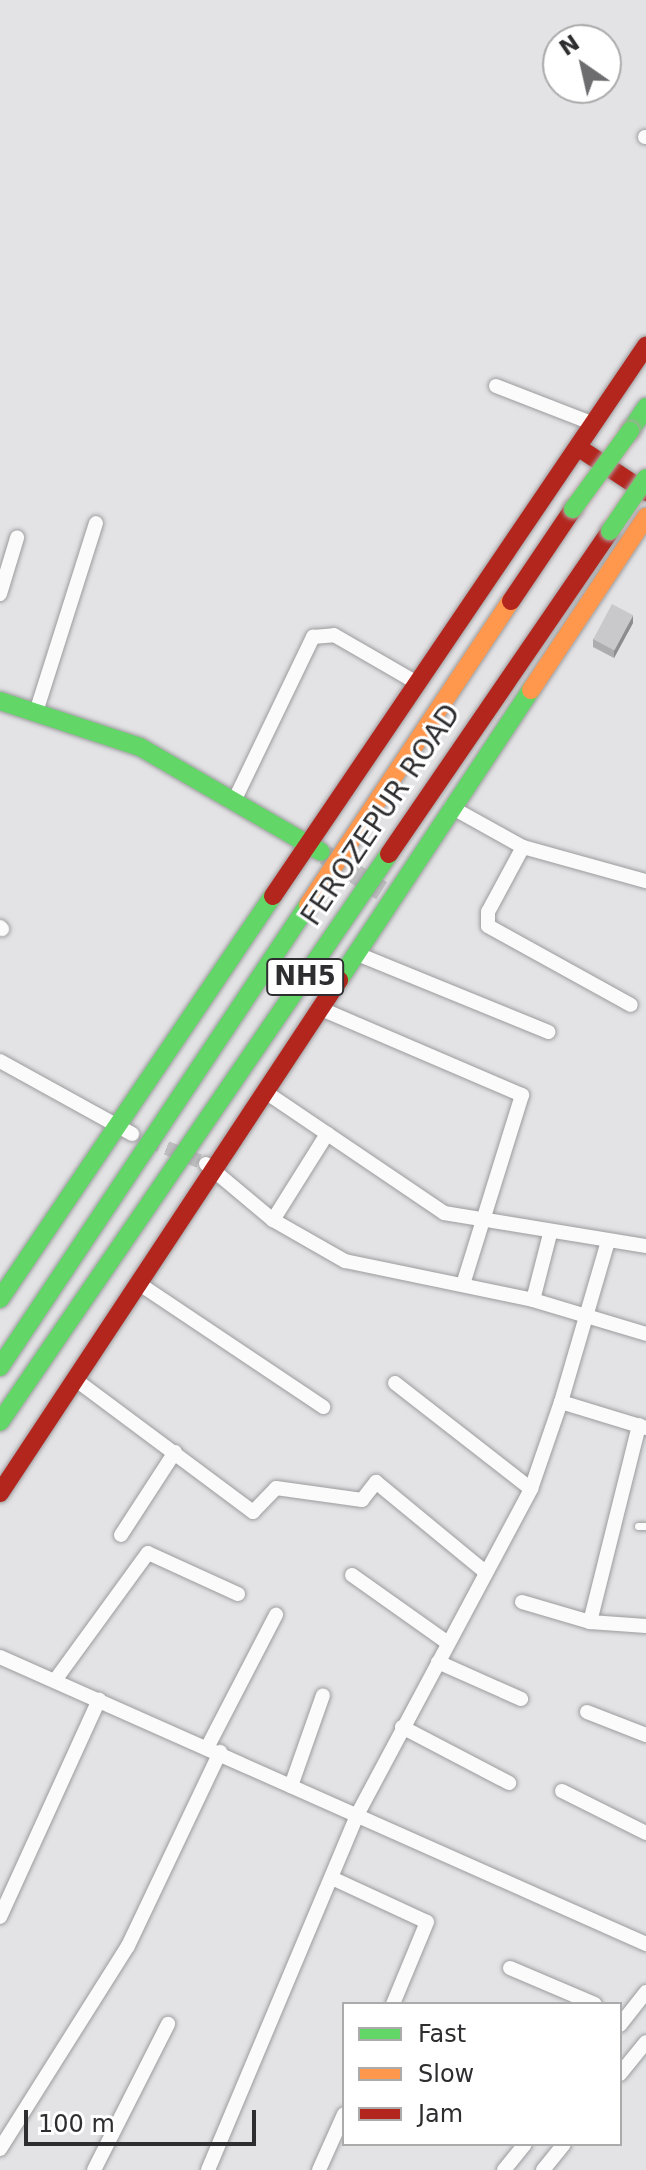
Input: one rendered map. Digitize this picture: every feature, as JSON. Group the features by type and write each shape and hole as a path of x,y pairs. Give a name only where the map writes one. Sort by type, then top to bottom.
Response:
{"main road":[{"path":"0,1299 124,1131 315,849 419,684 646,346"},
{"name":"NH5","path":"0,1367 573,509 646,407"},
{"path":"579,448 646,492"},
{"name":"FEROZEPUR ROAD","path":"0,1422 646,478"},
{"path":"0,1493 76,1380 209,1167 264,1091 355,953 387,894 451,807 646,517"},
{"path":"1,704 37,709 129,742 236,797 315,849"}],"street":[{"path":"496,386 594,424"},
{"path":"37,709 96,523"},
{"path":"0,594 17,538"},
{"path":"236,797 313,637 334,635 419,684"},
{"path":"451,807 523,847 646,881"},
{"path":"523,847 488,912 488,926 631,1005"},
{"path":"355,953 549,1032"},
{"path":"319,1008 522,1095 463,1284"},
{"path":"0,1061 124,1131"},
{"path":"264,1091 444,1213 483,1224 646,1246"},
{"path":"273,1220 327,1134"},
{"path":"209,1167 273,1220 345,1261 533,1300 646,1334"},
{"path":"533,1300 550,1234"},
{"path":"208,2170 334,1879 357,1815 531,1489 588,1317 608,1241"},
{"path":"138,1283 323,1407"},
{"path":"76,1380 253,1512 276,1488 362,1500 378,1483 485,1572"},
{"path":"395,1383 531,1489"},
{"path":"561,1402 643,1426 590,1622"},
{"path":"121,1535 175,1452"},
{"path":"56,1679 148,1553 238,1594"},
{"path":"352,1575 448,1643"},
{"path":"522,1602 590,1622 646,1626"},
{"path":"0,2149 128,1946 276,1615"},
{"path":"0,1657 214,1749 646,1944"},
{"path":"438,1662 521,1699"},
{"path":"291,1786 323,1695"},
{"path":"0,1917 99,1700"},
{"path":"587,1712 646,1735"},
{"path":"402,1727 509,1783"},
{"path":"562,1791 646,1833"},
{"path":"334,1879 427,1922 394,2002"},
{"path":"510,1968 590,2002"},
{"path":"622,2019 646,1992"},
{"path":"94,2170 168,2024"},
{"path":"622,2072 646,2042"},
{"path":"319,2170 342,2118"},
{"path":"504,2170 523,2146"},
{"path":"543,2170 562,2146"}],"building":[{"path":"612,604 633,615 614,651 593,639"}],"tunnel":[{"path":"325,855 382,891"},
{"path":"147,1140 206,1164"}],"traffic: fast":[{"path":"630,431 646,407"},
{"path":"573,509 630,431"},
{"path":"610,531 646,478"},
{"path":"339,980 531,690"},
{"path":"0,701 140,747 321,852"},
{"path":"0,1422 389,854"},
{"path":"0,1299 273,896"},
{"path":"0,1367 308,905"}],"traffic: slow":[{"path":"531,690 646,517"},
{"path":"308,905 511,601"}],"traffic: jam":[{"path":"273,896 646,346"},
{"path":"579,448 646,492"},
{"path":"511,601 573,509"},
{"path":"389,854 610,531"},
{"path":"0,1493 339,980"}]}
